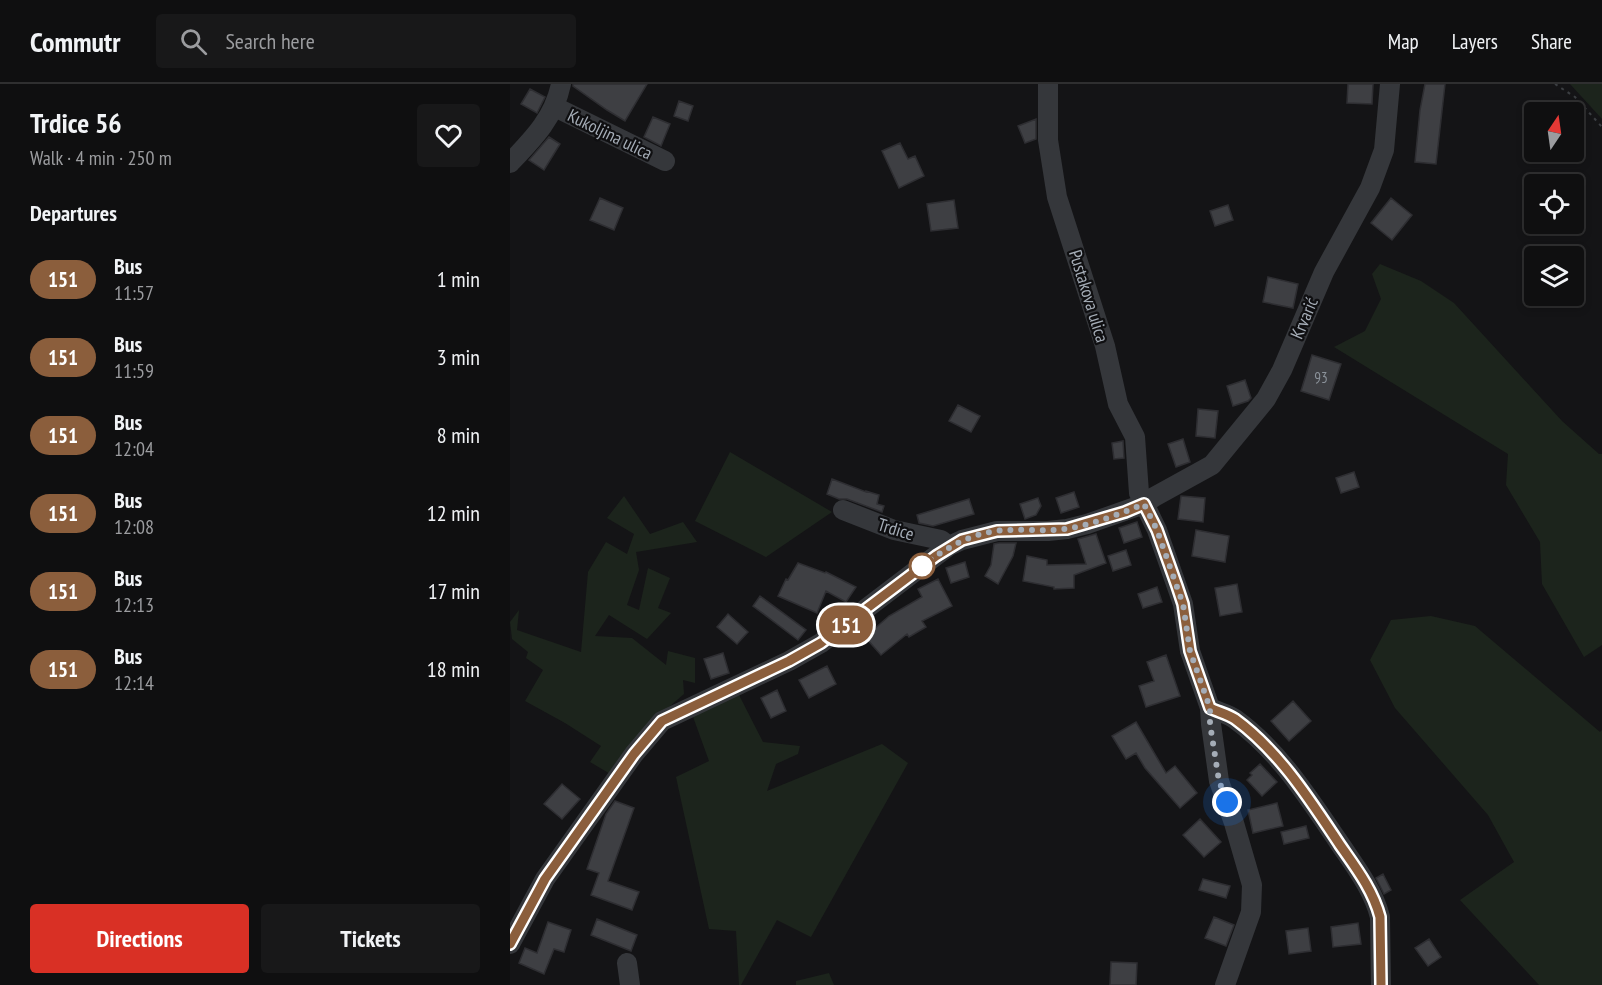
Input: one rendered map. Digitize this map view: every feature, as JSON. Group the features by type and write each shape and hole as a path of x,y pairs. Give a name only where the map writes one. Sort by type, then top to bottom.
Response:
{"street":[{"name":"Kukoljina ulica","path":"510,163 544,125 555,107 561,84"},
{"name":"Pustakova ulica","path":"1048,84 1048,140 1057,197 1105,346 1118,404 1135,437 1137,483 1157,530 1180,595 1190,651 1210,708 1210,724 1219,781 1237,833 1251,885 1253,899 1247,926 1225,985"},
{"name":"Krvarić","path":"1144,504 1212,465 1266,399 1324,272 1370,188 1384,150 1390,84"},
{"name":"Kukoljina ulica","path":"555,107 665,161"},
{"name":"Trdice","path":"510,944 545,879 634,754 662,721 789,661 821,643 949,546 962,540 997,531 1067,529 1144,504"},
{"name":"Trdice","path":"843,510 894,530 941,540 949,546"},
{"path":"1210,708 1233,718 1262,742 1292,775 1363,879 1380,917 1381,985"},
{"path":"627,963 630,985"}],"path":[{"path":"1555,84 1575,97 1602,127"}],"shaded area":[{"path":"1570,84 1602,84 1602,119"},
{"path":"1380,264 1421,281 1454,303 1562,421 1599,454 1602,454 1602,645 1584,657 1542,584 1540,542 1506,485 1508,454 1334,347 1365,331 1381,299 1372,274"},
{"path":"730,452 832,512 766,557 695,521"},
{"path":"624,496 650,534 683,522 697,542 636,552 639,570 627,605 639,610 648,568 670,578 658,608 671,613 647,639 609,615 595,636 632,638 666,665 668,651 695,658 695,683 683,680 684,694 670,706 612,775 590,762 601,746 525,701 543,670 526,658 528,652 512,639 510,622 519,610 517,630 581,652 588,572 606,542 627,554 634,534 607,518"},
{"path":"1431,616 1475,626 1600,732 1602,730 1602,985 1539,985 1460,900 1514,862 1488,815 1395,708 1370,660 1391,620"},
{"path":"739,695 763,742 800,746 798,754 776,764 767,791 882,744 908,763 811,937 777,920 741,985 739,985 736,931 709,929 676,777 709,761 692,714"},
{"path":"829,973 834,985 796,985 796,981"}],"building":[{"path":"573,84 647,84 625,121"},
{"path":"1348,84 1373,84 1372,104 1347,103"},
{"path":"1425,84 1445,84 1436,164 1415,162"},
{"path":"530,89 545,97 537,113 521,104"},
{"path":"679,101 693,106 688,121 674,116"},
{"path":"653,117 670,124 661,146 644,137"},
{"path":"1036,119 1036,139 1025,143 1018,126"},
{"path":"549,137 560,144 544,170 529,160"},
{"path":"900,143 908,159 915,156 924,176 899,188 882,151"},
{"path":"600,198 623,208 614,230 590,220"},
{"path":"1391,198 1412,215 1392,240 1371,223"},
{"path":"954,200 958,228 931,231 927,204"},
{"path":"1228,205 1233,220 1215,226 1210,211"},
{"path":"1268,277 1298,284 1293,308 1263,302"},
{"path":"1312,355 1341,364 1329,400 1301,391"},
{"path":"1245,380 1251,398 1233,406 1227,386"},
{"path":"958,405 980,416 971,432 949,421"},
{"path":"1198,409 1218,411 1215,438 1196,436"},
{"path":"1183,439 1190,462 1176,467 1168,444"},
{"path":"1123,441 1124,458 1114,459 1112,443"},
{"path":"1354,472 1359,487 1341,493 1336,478"},
{"path":"832,479 879,495 877,504 884,506 882,512 827,494"},
{"path":"1074,492 1079,507 1061,513 1056,498"},
{"path":"1181,496 1205,498 1203,522 1178,519"},
{"path":"1038,498 1041,506 1036,515 1025,519 1020,504"},
{"path":"969,499 974,514 933,526 919,523 917,515"},
{"path":"1137,522 1142,537 1124,543 1119,528"},
{"path":"1196,530 1229,536 1225,562 1192,556"},
{"path":"1096,534 1106,563 1074,575 1074,588 1054,589 1054,587 1023,581 1027,556 1047,560 1047,565 1086,564 1078,539"},
{"path":"1016,543 1013,556 998,584 985,576 991,565 994,544"},
{"path":"1126,550 1131,565 1113,571 1108,556"},
{"path":"965,562 969,577 951,583 946,568"},
{"path":"798,563 826,572 856,587 846,602 826,591 817,613 778,596 786,579 788,580"},
{"path":"938,579 952,606 922,621 926,627 909,637 907,634 881,655 865,637 889,616 922,597 918,589"},
{"path":"1237,584 1242,612 1220,616 1215,588"},
{"path":"1157,587 1162,602 1143,608 1138,594"},
{"path":"760,596 806,630 798,640 753,606"},
{"path":"728,614 748,632 737,644 717,627"},
{"path":"723,653 729,673 711,679 704,659"},
{"path":"1166,655 1180,696 1146,707 1139,686 1154,681 1147,662"},
{"path":"827,666 836,684 809,698 799,680"},
{"path":"777,690 786,711 771,718 761,698"},
{"path":"1293,701 1311,721 1289,741 1271,721"},
{"path":"1136,722 1166,773 1175,766 1197,793 1180,808 1145,768 1136,753 1126,759 1112,736"},
{"path":"1260,764 1277,782 1262,796 1247,780 1252,775 1250,773"},
{"path":"562,784 580,799 562,819 544,804"},
{"path":"615,801 634,808 608,881 639,892 632,910 591,895 599,873 587,869 606,814"},
{"path":"1277,803 1283,826 1253,833 1248,810"},
{"path":"1200,819 1221,842 1204,857 1183,835"},
{"path":"1306,826 1309,838 1284,844 1281,832"},
{"path":"1383,874 1391,890 1384,894 1376,878"},
{"path":"1203,879 1230,886 1226,898 1199,890"},
{"path":"1214,917 1234,925 1226,946 1205,938"},
{"path":"597,919 637,935 631,951 591,935"},
{"path":"548,922 571,930 564,952 554,949 544,974 519,963 525,948 537,953"},
{"path":"1358,923 1361,944 1333,947 1331,927"},
{"path":"1308,928 1311,951 1289,954 1286,931"},
{"path":"1429,939 1441,957 1428,966 1415,948"},
{"path":"1111,962 1137,963 1136,985 1110,985"}],"bus line":[{"name":"151","path":"510,944 545,879 634,754 662,721 789,661 821,643 949,546 962,540 997,531 1067,529 1144,504 1157,530 1183,604 1190,651 1210,708 1233,718 1262,742 1292,775 1363,879 1377,906 1380,917 1381,985"}],"route":[{"path":"922,566 949,546 981,534 997,531 1067,529 1144,504 1157,530 1183,604 1190,651 1210,708 1210,724 1219,781 1227,802"}]}
